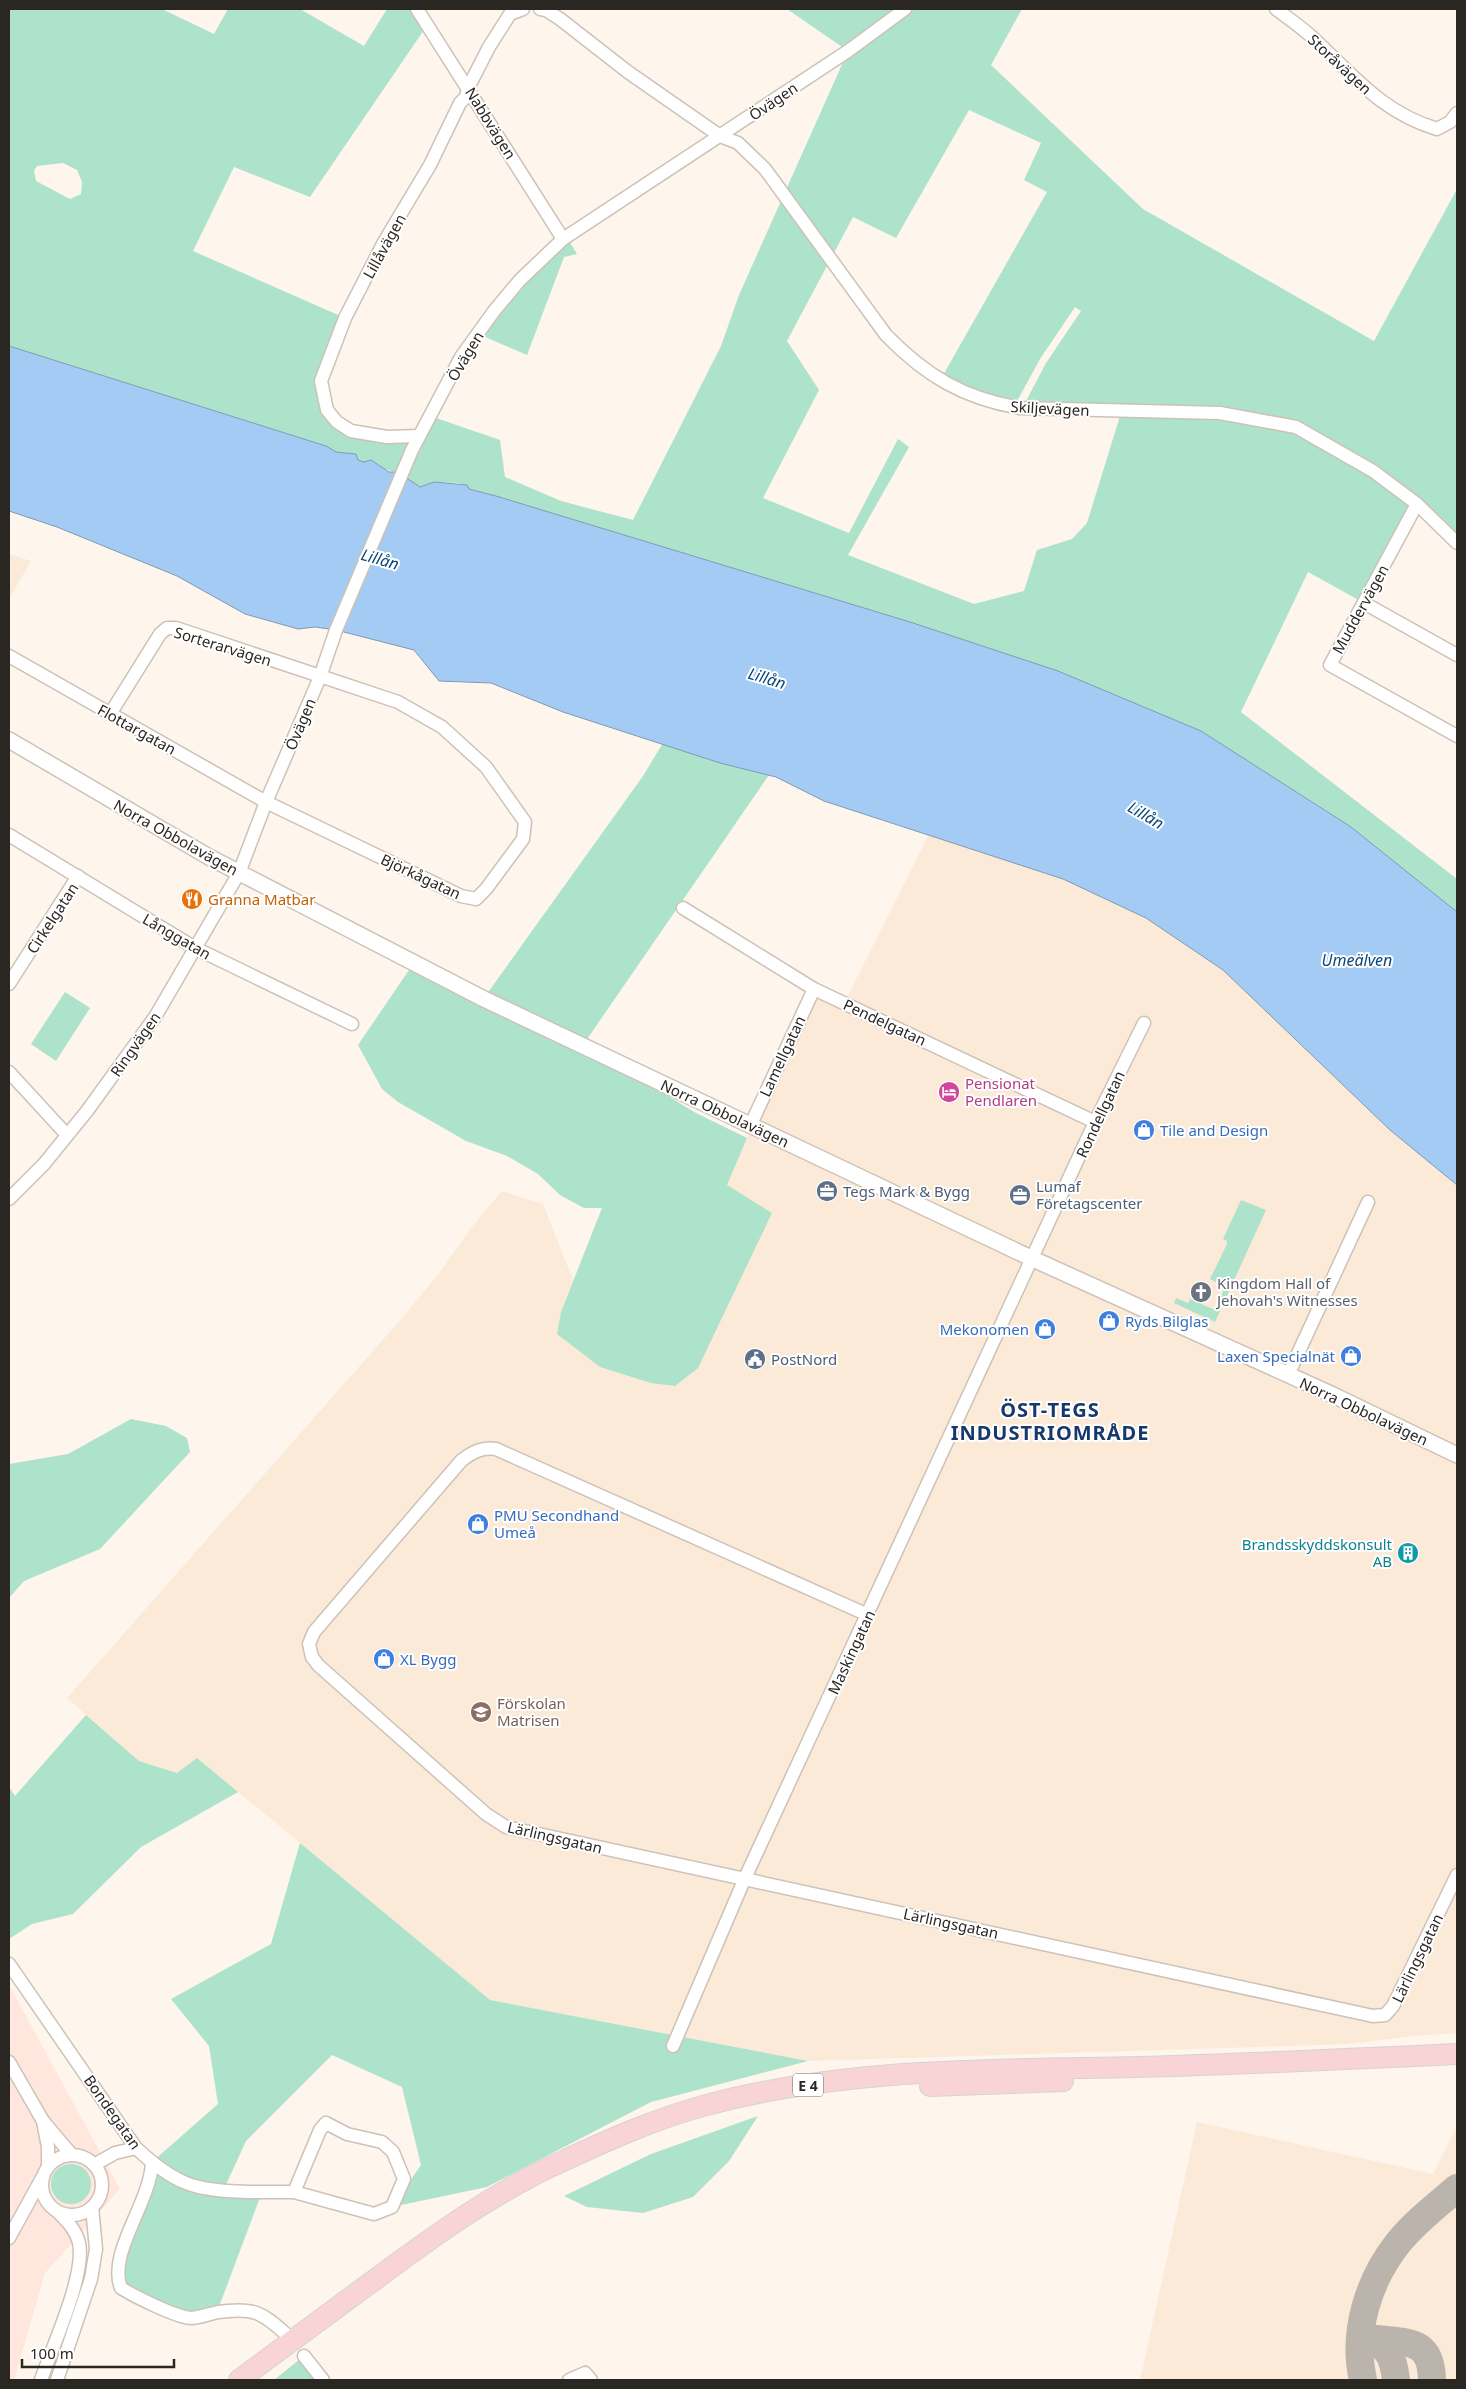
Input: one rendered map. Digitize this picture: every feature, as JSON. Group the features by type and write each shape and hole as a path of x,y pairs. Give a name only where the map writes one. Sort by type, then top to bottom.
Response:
{"highway":[{"name":"E 4","path":"239,2380 429,2239 524,2180 632,2131 700,2106 806,2085 927,2073 995,2069 1139,2067 1457,2054"},
{"name":"E 4","path":"260,2380 406,2270 495,2211 560,2176 610,2153 709,2118 788,2101 887,2088 1457,2066"}],"street":[{"name":"Nabbvägen","path":"417,9 563,239"},
{"name":"Lillåvägen","path":"419,436 387,437 351,431 337,422 327,410 320,381 345,318 384,242 430,165 460,103 466,98 468,88 510,14 523,9"},
{"path":"540,9 546,10 560,19 628,72 720,136"},
{"name":"Övägen","path":"239,873 266,802 320,677 336,630 412,450 461,357 477,333 520,280 563,239 848,51 905,9"},
{"name":"Storåvägen","path":"1276,9 1311,36 1366,91 1397,111 1424,125 1437,129 1450,122 1457,113"},
{"name":"Skiljevägen","path":"720,136 738,143 765,169 886,335 905,355 942,382 993,403 1020,408 1220,413 1296,428 1373,471 1416,504 1457,543"},
{"name":"Muddervägen","path":"1416,504 1330,665 1457,736"},
{"path":"1364,603 1457,655"},
{"name":"Sorterarvägen","path":"110,714 160,634 167,628 176,628 320,677"},
{"name":"Flottargatan","path":"9,656 266,802"},
{"name":"Björkågatan","path":"266,802 462,896 476,899 486,889 523,839 524,822 486,767 442,727 398,702 320,677"},
{"name":"Norra Obbolavägen","path":"9,740 74,780 239,873 484,999 702,1103 751,1124 1033,1260 1288,1375 1457,1455"},
{"name":"Långgatan","path":"9,835 195,948 352,1024"},
{"name":"Ringvägen","path":"9,1199 44,1164 155,1017 239,873"},
{"name":"Cirkelgatan","path":"9,984 78,876"},
{"name":"Pendelgatan","path":"683,908 814,989 1096,1122"},
{"name":"Lamellgatan","path":"751,1124 814,989"},
{"name":"Rondellgatan","path":"1033,1260 1144,1023"},
{"path":"9,1072 67,1135"},
{"path":"1288,1375 1368,1202"},
{"name":"Maskingatan","path":"673,2046 745,1878 1033,1260"},
{"name":"Lärlingsgatan","path":"868,1615 514,1456 489,1448 470,1454 461,1461 314,1632 309,1644 309,1650 318,1665 486,1814 506,1827 1373,2016 1385,2015 1393,2006 1457,1875"},
{"name":"Bondegatan","path":"9,1964 136,2148 152,2162 186,2183 224,2190 294,2192 374,2214 392,2207 404,2179 393,2152 382,2142 347,2134 326,2123 320,2130 294,2192"},
{"path":"9,2062 43,2121 71,2154"},
{"path":"42,2380 79,2274 81,2254 76,2232 48,2203 44,2195 48,2147 43,2121"},
{"path":"94,2164 115,2153 136,2148"},
{"path":"11,2234 45,2172 54,2160 71,2154 80,2156 94,2164 102,2182 98,2200 92,2208 75,2215 58,2212"},
{"path":"152,2162 148,2189 132,2224 118,2266 118,2280 121,2288 157,2306 190,2318 230,2311 253,2311 267,2317 287,2335"},
{"path":"56,2380 92,2271 96,2249 92,2208"},
{"path":"304,2356 323,2380"},
{"path":"569,2380 585,2373 591,2380"}],"shaded area":[{"path":"9,554 31,561 9,599"},
{"path":"929,834 1063,879 1146,918 1223,970 1390,1130 1457,1185 1457,2033 1411,2036 1350,2044 808,2061 490,2000 197,1758 177,1773 139,1761 67,1698 402,1318 502,1191 543,1204 573,1280 561,1312 772,1213 726,1185 814,989 844,1003"},
{"path":"9,1985 120,2189 45,2273 14,2380 9,2380"},
{"path":"1197,2122 1433,2174 1457,2126 1457,2380 1140,2380"}],"green space":[{"path":"9,9 162,9 214,34 228,9 300,9 364,46 387,9 418,9 428,24 310,197 234,167 193,251 345,318 322,394 351,431 419,436 398,472 358,460 356,454 336,452 326,446 9,346","holes":["63,163 77,170 82,182 81,194 70,199 36,181 34,171 37,166"]},
{"path":"787,9 1022,9 991,65 1143,209 1374,341 1457,189 1457,543 1417,504 1364,603 1308,572 1241,712 1457,879 1457,912 1351,827 1201,731 1058,671 910,622 469,489 459,483 434,482 420,487 410,483 407,477 436,418 500,440 505,477 561,501 633,520 721,346 739,295 848,51","holes":["969,110 1041,143 1024,180 1047,192 942,377 995,398 1016,403 1040,359 1075,307 1081,311 1046,363 1025,403 1120,416 1087,523 1072,539 1037,550 1024,591 974,604 848,555 909,447 898,439 849,533 763,498 819,390 787,341 853,217 896,238"]},
{"path":"569,241 577,254 564,257 527,355 483,336 526,283"},
{"path":"663,743 720,763 769,775 583,1045 696,1113 747,1138 727,1185 772,1213 698,1368 675,1386 651,1383 600,1367 557,1334 561,1312 602,1208 584,1208 560,1195 538,1174 507,1156 466,1141 398,1102 382,1089 358,1045 409,970 479,1005 643,776"},
{"path":"65,992 90,1008 56,1061 31,1044"},
{"path":"1241,1200 1266,1210 1215,1322 1174,1303 1176,1298 1188,1303 1190,1299 1215,1310 1225,1287 1210,1279 1227,1244 1227,1241 1223,1239"},
{"path":"131,1419 166,1426 187,1438 190,1452 100,1549 24,1581 9,1598 9,1464 68,1454"},
{"path":"86,1715 139,1761 177,1773 197,1758 238,1792 141,1847 73,1914 32,1924 9,1939 9,1787 15,1796"},
{"path":"300,1843 490,2000 808,2061 651,2102 487,2187 392,2207 421,2165 402,2087 332,2055 246,2141 224,2189 262,2192 217,2312 190,2318 128,2293 118,2266 152,2162 218,2104 209,2046 171,1999 271,1944"},
{"path":"758,2116 729,2161 693,2197 643,2213 587,2207 564,2196 651,2154"},
{"path":"71,2164 85,2170 91,2184 85,2198 71,2204 57,2198 51,2184 57,2170"},
{"path":"304,2356 323,2380 274,2380"}],"water":[{"name":"Umeälven","path":"9,346 326,446 336,452 356,454 358,460 364,462 371,460 389,472 398,472 420,487 434,482 467,485 469,489 910,622 1058,671 1201,731 1351,827 1457,912 1457,1185 1390,1130 1223,970 1146,918 1063,879 824,801 776,777 720,763 563,712 491,683 439,681 414,650 336,630 315,627 298,629 245,614 177,576 57,527 9,511"}],"taxiway":[{"path":"1363,2380 1360,2362 1361,2326 1365,2308 1378,2274 1387,2258 1405,2235 1457,2188"},
{"path":"1366,2336 1380,2344 1388,2353 1393,2364 1396,2380"},
{"path":"1376,2339 1408,2343 1423,2350 1431,2367 1432,2380"}],"place":[{"name":"Granna Matbar","path":"192,899"},
{"name":"Pensionat Pendlaren","path":"949,1092"},
{"name":"Tile and Design","path":"1144,1130"},
{"name":"Tegs Mark & Bygg","path":"827,1191"},
{"name":"Lumaf Företagscenter","path":"1020,1195"},
{"name":"Kingdom Hall of Jehovah's Witnesses","path":"1201,1292"},
{"name":"Ryds Bilglas","path":"1109,1321"},
{"name":"Mekonomen","path":"1045,1329"},
{"name":"Laxen Specialnät","path":"1351,1356"},
{"name":"PostNord","path":"755,1359"},
{"name":"PMU Secondhand Umeå","path":"478,1524"},
{"name":"Brandsskyddskonsult AB","path":"1408,1553"},
{"name":"XL Bygg","path":"384,1659"},
{"name":"Förskolan Matrisen","path":"481,1712"}],"district":[{"name":"ÖST-TEGS INDUSTRIOMRÅDE","path":"1050,1420"}],"water label":[{"name":"Lillån","path":"380,559"},
{"name":"Lillån","path":"767,678"},
{"name":"Lillån","path":"1146,815"}]}
